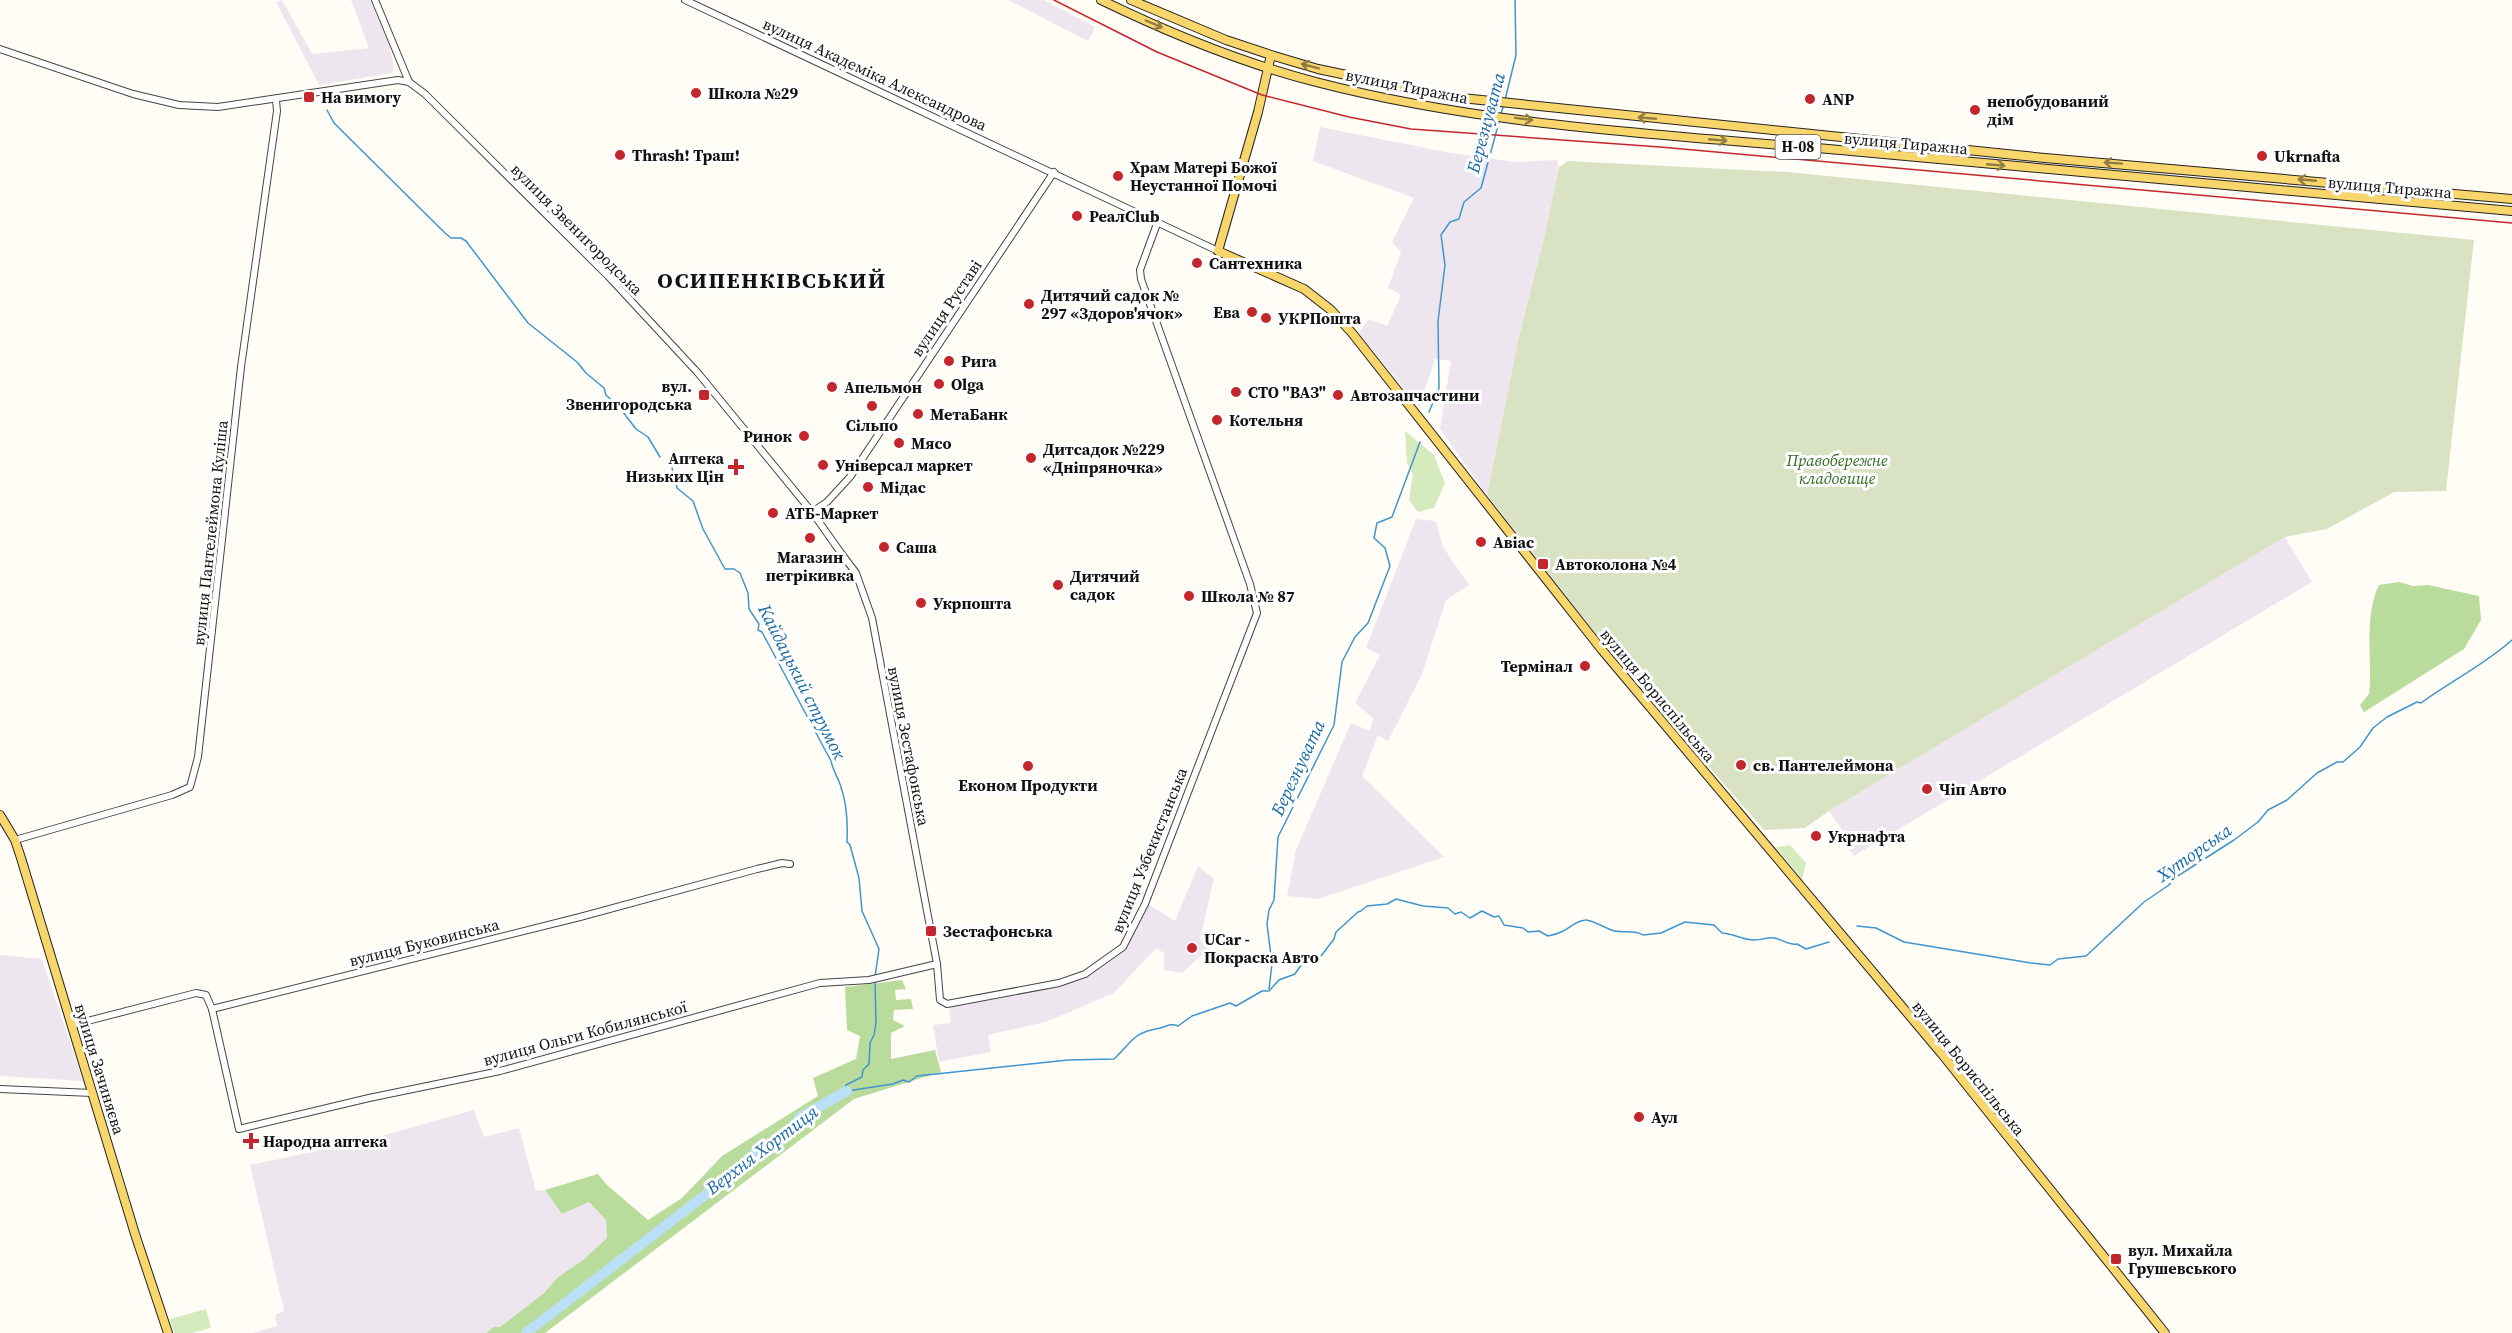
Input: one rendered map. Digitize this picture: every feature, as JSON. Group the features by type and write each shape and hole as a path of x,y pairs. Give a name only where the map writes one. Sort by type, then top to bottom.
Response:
{"main road":[{"name":"вулиця Тиражна","path":"1101,0 1197,42 1268,68 1316,82 1451,110 1694,138 2512,211"},
{"name":"вулиця Тиражна","path":"1131,0 1271,56 1318,69 1452,97 1850,136 2045,158 2512,199"},
{"path":"1218,251 1258,112 1271,56"},
{"path":"1693,122 1694,138"},
{"path":"1850,136 1850,151"},
{"name":"вулиця Бориспільська","path":"1218,251 1304,289 1331,310 1352,333 1602,650 1941,1053 2165,1333"},
{"name":"вулиця Зачиняєва","path":"0,814 15,840 168,1333"}],"street":[{"name":"вулиця Звенигородська","path":"375,0 408,82 425,94 608,276 698,374 812,512"},
{"name":"вулиця Академіка Александрова","path":"685,0 1054,172"},
{"path":"0,49 133,94 179,105 218,107 398,80 408,82"},
{"name":"вулиця Пантелеймона Куліша","path":"15,840 172,795 190,787 193,781 208,675 241,367 277,111 276,100"},
{"name":"вулиця Бориспільська","path":"1054,172 1218,251"},
{"name":"вулиця Руставі","path":"812,512 827,502 850,477 1054,172"},
{"name":"вулиця Узбекистанська","path":"940,1000 950,1005 1071,980 1093,970 1124,947 1145,904 1257,613 1250,584 1141,279 1140,270 1158,221"},
{"name":"вулиця Зестафонська","path":"812,512 856,573 872,618 937,964 940,1000"},
{"name":"вулиця Буковинська","path":"212,1008 590,914 757,869 782,863 790,864"},
{"name":"вулиця Ольги Кобилянської","path":"212,1008 239,1129 369,1098 500,1071 820,983 869,980 937,964"},
{"path":"72,1025 196,993 206,995 212,1008"},
{"path":"0,1089 92,1093"}],"shaded area":[{"path":"282,0 312,54 369,48 351,0 370,0 390,47 394,67 392,73 319,85 276,2"},
{"path":"1008,0 1044,0 1095,27 1088,41"},
{"path":"1320,127 1451,153 1516,162 1557,160 1559,167 1518,341 1487,495 1440,429 1451,361 1435,359 1419,407 1359,333 1369,319 1387,326 1401,295 1388,288 1401,252 1392,242 1414,198 1313,161"},
{"path":"1416,519 1436,521 1443,547 1469,585 1446,600 1422,674 1388,741 1378,735 1362,776 1444,857 1318,899 1287,896 1296,850 1351,723 1370,731 1373,718 1355,703 1380,655 1366,648"},
{"path":"2285,537 2312,582 1854,856 1848,848 1852,844 1829,811"},
{"path":"1198,866 1214,879 1200,939 1208,949 1182,973 1164,970 1164,953 1156,948 1114,993 1046,1022 988,1035 991,1052 939,1062 933,1025 951,1023 949,1007 1082,980 1112,961 1130,942 1146,903 1175,921"},
{"path":"0,955 42,959 83,1081 0,1076"},
{"path":"474,1110 484,1137 519,1128 536,1191 545,1190 562,1214 589,1202 606,1220 607,1239 583,1260 558,1277 543,1294 500,1327 494,1327 486,1333 252,1333 277,1326 275,1315 284,1311 250,1165 363,1141"}],"green space":[{"name":"Правобережне кладовище","path":"1568,161 1787,172 2474,240 2446,491 2394,492 2327,529 2285,537 1829,811 1805,828 1764,830 1623,668 1487,495 1518,341 1559,167"},
{"path":"1405,431 1434,455 1445,483 1434,508 1418,512 1409,500 1413,474 1407,463"},
{"path":"2399,582 2413,586 2428,585 2479,596 2481,620 2464,649 2364,712 2360,705 2369,694 2370,620 2375,596 2379,585"},
{"path":"1790,845 1806,863 1802,880 1776,847"},
{"path":"902,980 906,989 895,990 896,1000 911,999 913,1009 894,1010 893,1020 905,1026 891,1033 891,1059 935,1050 941,1072 854,1099 545,1333 486,1333 494,1327 500,1327 543,1294 558,1277 583,1260 607,1238 606,1220 589,1202 562,1214 545,1190 598,1174 607,1185 648,1220 682,1198 722,1156 818,1096 813,1078 856,1059 860,1036 847,1030 845,987"},
{"path":"206,1309 211,1328 192,1333 174,1333 170,1319"}],"waterway":[{"name":"Березнувата","path":"1505,100 1516,55 1515,0"},
{"name":"Березнувата","path":"1501,114 1504,104"},
{"name":"Кайдацький струмок","path":"327,110 334,123 445,233 451,238 461,238 466,241 528,323 577,362 604,388 606,395 620,408 636,429 648,437 660,457"},
{"name":"Березнувата","path":"1429,412 1439,388 1438,321 1445,265 1441,235 1450,222 1459,219 1464,202 1481,188 1499,122"},
{"name":"Березнувата","path":"1269,989 1272,964 1267,924 1269,910 1274,900 1278,837 1334,725 1342,662 1355,637 1368,623 1390,566 1385,548 1374,538 1377,523 1392,517 1420,442"},
{"name":"Кайдацький струмок","path":"672,468 677,488 693,501 703,529 725,569 734,569 740,573 748,593 749,609 759,624 758,630 762,632 831,761 844,798 847,842 850,845 859,878 862,911 879,949 875,977"},
{"name":"Хуторська","path":"1857,926 1876,928 1904,942 2031,963 2050,965 2058,959 2086,956 2144,902 2169,885 2173,879 2234,840 2258,822 2268,810 2287,800 2317,773 2337,762 2343,762 2360,747 2373,728 2387,717 2417,702 2421,703 2512,640"},
{"name":"Хуторська","path":"1269,991 1279,980 1295,974 1301,965 1321,956 1334,939 1336,932 1358,912 1367,906 1387,904 1396,899 1423,906 1448,908 1455,914 1461,912 1470,918 1482,911 1494,917 1499,916 1504,925 1523,928 1528,932 1539,931 1548,936 1585,920 1611,930 1636,932 1643,935 1661,933 1685,922 1714,925 1722,933 1747,939 1777,939 1806,949 1829,942"},
{"name":"Кайдацький струмок","path":"844,1093 846,1085 862,1077 863,1070 869,1064 870,1043 876,1023 875,982"},
{"name":"Верхня Хортиця","path":"847,1091 893,1084 903,1080 909,1082 917,1076 1068,1060 1114,1059 1144,1032 1169,1025 1178,1026 1192,1016 1230,1003 1236,1006 1262,991 1268,991"},
{"name":"Верхня Хортиця","path":"526,1333 722,1182 754,1154 785,1137 800,1117 847,1091"}],"railway":[{"path":"1054,0 1157,52 1262,95 1349,117 1411,129 1660,147 2512,223"}],"place":[{"name":"Школа №29","path":"696,93"},
{"name":"На вимогу","path":"309,97"},
{"name":"ANP","path":"1810,99"},
{"name":"непобудований дім","path":"1975,110"},
{"name":"Thrash! Траш!","path":"620,155"},
{"name":"Ukrnafta","path":"2262,156"},
{"name":"Храм Матері Божої Неустанної Помочі","path":"1118,176"},
{"name":"РеалClub","path":"1077,216"},
{"name":"Сантехника","path":"1197,263"},
{"name":"Дитячий садок № 297 «Здоров'ячок»","path":"1029,304"},
{"name":"Ева","path":"1252,312"},
{"name":"УКРПошта","path":"1266,318"},
{"name":"Рига","path":"949,361"},
{"name":"Olga","path":"939,384"},
{"name":"Апельмон","path":"832,387"},
{"name":"СТО \"ВАЗ\"","path":"1236,392"},
{"name":"вул. Звенигородська","path":"704,395"},
{"name":"Автозапчастини","path":"1338,395"},
{"name":"Сільпо","path":"872,406"},
{"name":"МетаБанк","path":"918,414"},
{"name":"Котельня","path":"1217,420"},
{"name":"Ринок","path":"804,436"},
{"name":"Мясо","path":"899,443"},
{"name":"Дитсадок №229 «Дніпряночка»","path":"1031,458"},
{"name":"Універсал маркет","path":"823,465"},
{"name":"Аптека Низьких Цін","path":"736,467"},
{"name":"Мідас","path":"868,487"},
{"name":"АТБ-Маркет","path":"773,513"},
{"name":"Магазин петрікивка","path":"810,538"},
{"name":"Авіас","path":"1481,542"},
{"name":"Саша","path":"884,547"},
{"name":"Автоколона №4","path":"1543,564"},
{"name":"Дитячий садок","path":"1058,585"},
{"name":"Школа № 87","path":"1189,596"},
{"name":"Укрпошта","path":"921,603"},
{"name":"Термінал","path":"1585,666"},
{"name":"св. Пантелеймона","path":"1741,765"},
{"name":"Економ Продукти","path":"1028,766"},
{"name":"Чіп Авто","path":"1927,789"},
{"name":"Укрнафта","path":"1816,836"},
{"name":"Зестафонська","path":"931,931"},
{"name":"UCar - Покраска Авто","path":"1192,948"},
{"name":"Аул","path":"1639,1117"},
{"name":"Народна аптека","path":"251,1141"},
{"name":"вул. Михайла Грушевського","path":"2116,1259"}],"district":[{"name":"ОСИПЕНКІВСЬКИЙ","path":"772,280"}]}
